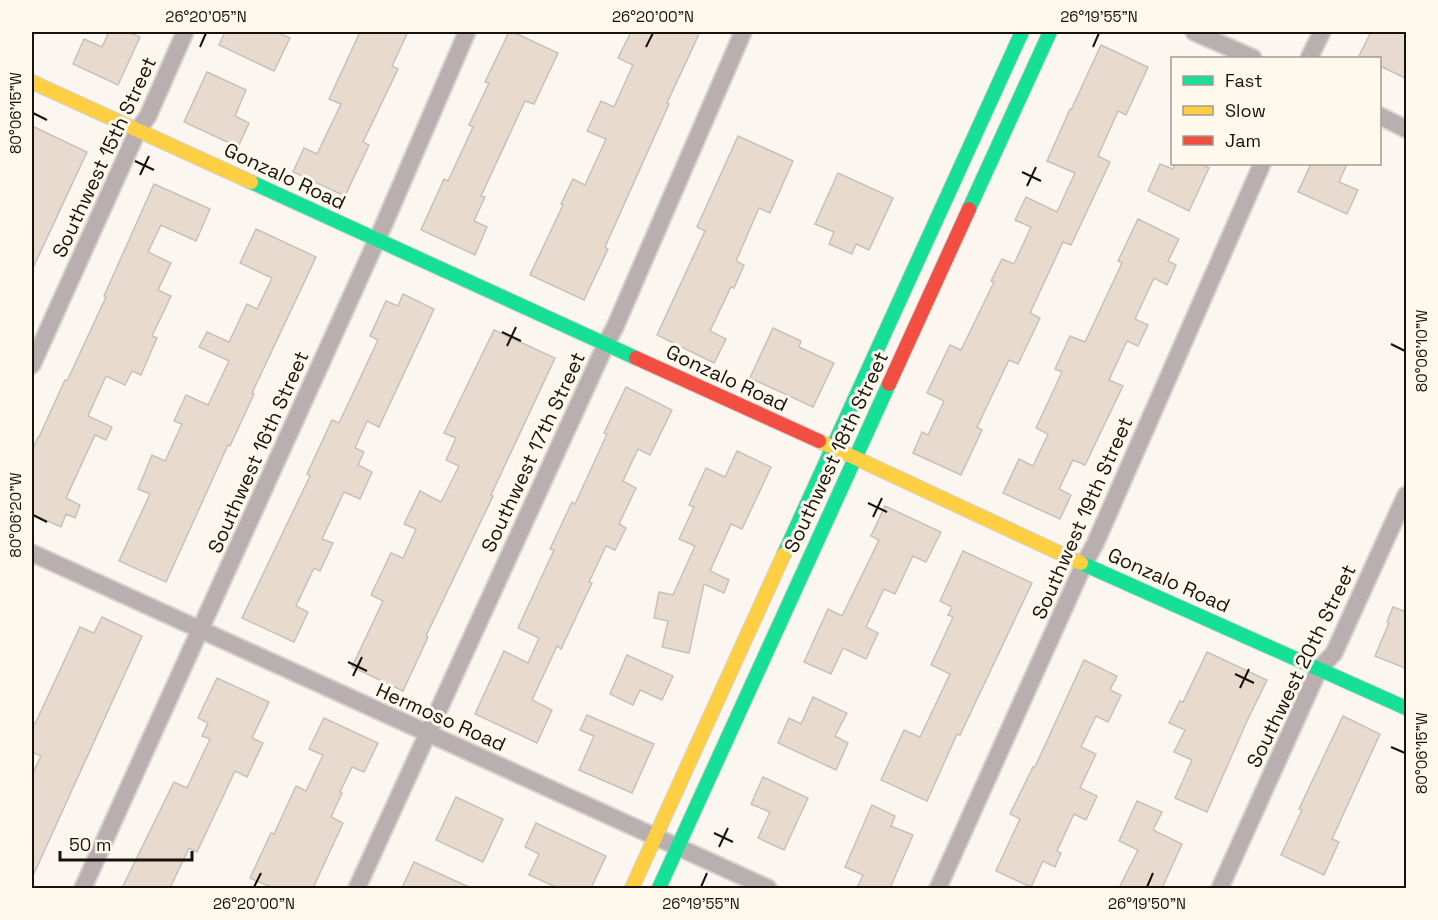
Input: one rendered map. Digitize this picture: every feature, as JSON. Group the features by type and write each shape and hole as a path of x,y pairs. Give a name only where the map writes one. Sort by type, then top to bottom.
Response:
{"main road":[{"name":"Southwest 18th Street","path":"632,888 1022,32"},
{"name":"Southwest 18th Street","path":"659,888 1050,32"},
{"name":"Gonzalo Road","path":"32,82 833,447 1084,564 1407,708"}],"street":[{"name":"Southwest 15th Street","path":"32,365 185,32"},
{"name":"Southwest 16th Street","path":"83,888 376,240 467,32"},
{"name":"Southwest 17th Street","path":"357,888 615,327 743,32"},
{"path":"1194,32 1251,57"},
{"path":"1310,57 1322,32"},
{"path":"1381,116 1407,129"},
{"name":"Southwest 19th Street","path":"938,888 1100,533 1262,165"},
{"name":"Southwest 20th Street","path":"1220,888 1319,669 1334,653 1407,495"},
{"name":"Hermoso Road","path":"32,553 768,888"}],"building":[{"path":"109,32 129,32 140,37 118,85 73,64 84,39 102,47"},
{"path":"225,32 276,32 290,38 274,71 219,45"},
{"path":"360,32 408,32 392,66 398,69 363,142 369,145 345,196 293,172 304,148 317,154 341,104 329,99"},
{"path":"509,32 558,53 534,104 525,101 481,196 485,197 474,221 487,227 475,255 421,230 444,179 448,181 473,127 469,125 489,83 485,82"},
{"path":"631,32 700,32 667,103 669,104 605,247 608,249 584,300 530,275 573,179 585,185 606,139 587,131 601,101 614,107 633,65 618,58"},
{"path":"1371,32 1407,32 1407,79 1381,66 1381,57 1358,57"},
{"path":"1101,45 1148,67 1126,115 1118,111 1098,156 1110,162 1071,245 1063,242 1030,313 1040,318 1018,364 1009,360 977,427 982,430 961,475 913,453 922,432 928,435 944,401 927,393 950,345 961,350 994,282 991,281 1002,259 1014,264 1031,227 1015,220 1026,197 1057,212 1075,173 1047,161"},
{"path":"207,72 246,90 235,116 249,123 238,147 184,122"},
{"path":"32,126 87,152 32,270"},
{"path":"738,136 793,161 770,213 759,208 736,261 744,265 710,331 726,339 714,363 657,335 705,231 697,227"},
{"path":"1160,164 1173,169 1175,165 1202,165 1209,168 1189,211 1148,191"},
{"path":"1311,165 1347,165 1339,182 1358,190 1347,214 1298,192"},
{"path":"838,173 893,198 869,250 856,244 852,254 829,244 834,232 815,224"},
{"path":"154,184 210,209 196,241 161,225 148,252 171,263 158,290 171,296 152,336 157,338 141,375 132,371 125,385 106,376 88,416 112,427 106,440 95,435 66,498 80,505 75,518 66,514 61,527 32,514 32,451 106,297 104,296"},
{"path":"1138,219 1179,239 1168,261 1176,265 1167,285 1154,278 1135,319 1148,325 1138,346 1127,341 1109,380 1123,386 1085,465 1073,460 1059,489 1071,495 1060,519 1003,493 1019,459 1033,466 1048,434 1036,428 1062,372 1055,369 1070,336 1085,342 1122,263 1118,261"},
{"path":"256,229 316,257 166,582 119,561 150,494 138,489 152,455 165,461 182,424 174,421 186,395 208,405 229,361 199,347 207,332 229,342 247,304 257,309 272,278 240,263"},
{"path":"403,294 434,309 379,427 367,421 355,448 364,452 358,465 372,472 360,499 344,492 322,539 333,543 320,571 314,568 296,606 308,612 294,642 242,618 310,476 307,474 332,420 339,423 378,340 370,336 386,301 398,306"},
{"path":"773,328 801,341 799,347 834,363 813,407 750,378"},
{"path":"494,330 555,358 491,495 493,496 426,636 428,637 403,691 352,667 383,601 371,595 391,553 403,558 416,529 404,524 420,491 441,502 459,466 446,460 456,438 444,433"},
{"path":"626,387 672,410 650,455 638,449 623,481 636,488 619,524 626,528 615,550 606,546 589,582 592,583 561,649 557,646 532,700 552,710 537,743 475,714 504,651 528,663 539,638 518,628 554,550 550,549 572,502 575,504"},
{"path":"737,451 771,467 742,529 731,524 710,571 729,580 724,593 704,584 689,653 662,647 668,621 654,618 659,592 673,595 695,546 679,539 694,507 689,505 706,468 725,477"},
{"path":"885,506 941,532 926,562 913,556 895,594 884,589 866,627 878,633 866,659 843,648 831,674 804,662 828,609 842,616 879,540 871,536"},
{"path":"963,551 1032,583 960,735 957,734 927,801 881,780 904,730 920,737 950,674 931,665 953,617 948,615 952,607 940,601"},
{"path":"1393,607 1407,612 1407,669 1375,656"},
{"path":"102,617 142,636 32,878 32,775 41,756 32,752 32,722 35,724 80,627 94,633"},
{"path":"1207,652 1267,680 1207,812 1175,798 1192,760 1174,752 1185,730 1169,723 1180,701 1183,702"},
{"path":"627,655 673,676 662,700 640,690 633,705 610,694"},
{"path":"1084,660 1117,676 1110,690 1121,695 1108,722 1096,716 1081,747 1096,754 1080,788 1097,796 1086,820 1074,814 1057,851 1061,853 1055,867 1043,861 1031,887 996,871 1020,819 1010,814 1035,767"},
{"path":"217,678 269,702 252,738 263,743 247,777 235,771 197,852 189,848 170,888 122,888 174,782 187,788 210,739 202,736 208,723 198,718"},
{"path":"813,697 847,713 835,736 848,743 836,770 778,743 789,718 801,724"},
{"path":"587,715 654,744 632,793 579,770 594,736 580,730"},
{"path":"1343,716 1380,734 1332,839 1339,842 1324,875 1281,855 1302,810 1299,809"},
{"path":"324,718 378,743 364,772 352,767 340,792 342,793 331,817 343,823 313,888 273,888 250,878 296,786 306,791 323,755 309,749"},
{"path":"763,777 808,798 784,850 758,838 770,812 751,804"},
{"path":"456,797 503,819 483,862 436,840"},
{"path":"1137,801 1162,812 1153,830 1182,844 1162,888 1119,888 1138,850 1119,841"},
{"path":"872,805 895,816 891,826 913,835 890,888 857,888 863,875 845,867"},
{"path":"536,823 606,856 591,888 558,888 529,875 539,854 525,847"},
{"path":"414,862 471,888 402,888"}],"traffic: fast":[{"path":"784,554 1022,32"},
{"path":"969,209 1050,32"},
{"path":"251,182 636,358"},
{"path":"659,888 889,384"},
{"path":"1081,563 1406,708"}],"traffic: slow":[{"path":"32,82 251,182"},
{"path":"819,441 1081,563"},
{"path":"632,888 784,554"}],"traffic: jam":[{"path":"889,384 969,209"},
{"path":"636,358 819,441"}]}
